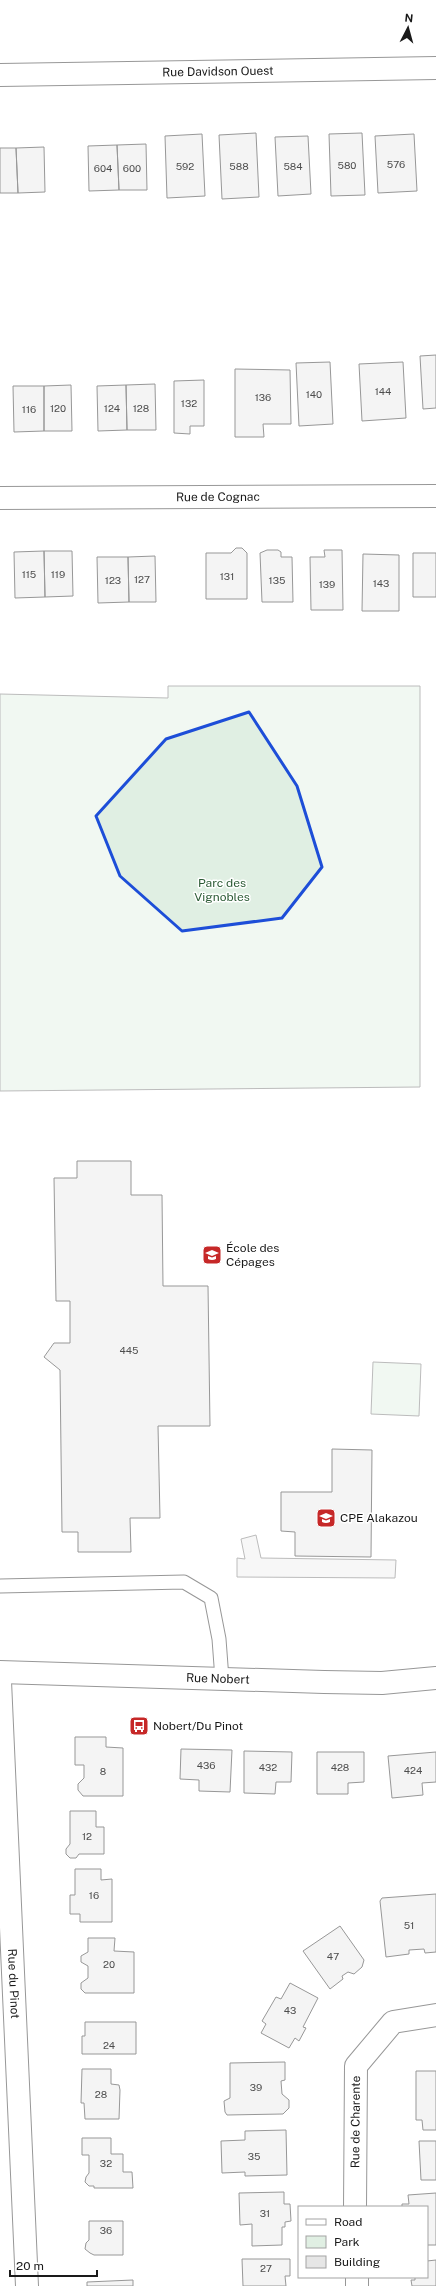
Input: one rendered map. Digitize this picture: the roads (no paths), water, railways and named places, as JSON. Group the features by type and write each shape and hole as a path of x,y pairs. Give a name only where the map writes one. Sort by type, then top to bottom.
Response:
{"street":[{"name":"Rue Davidson Ouest","path":"0,75 436,68"},
{"name":"Rue de Cognac","path":"0,498 436,496"},
{"name":"Rue Nobert","path":"0,1672 382,1683 436,1678"},
{"name":"Rue du Pinot","path":"0,1681 27,2286"},
{"name":"Rue de Charente","path":"355,2206 356,2066 393,2022 436,2015"}],"lane":[{"path":"0,1586 184,1582 211,1598 219,1639 222,1679"}],"place":[{"name":"École des Cépages","path":"212,1255"},
{"name":"CPE Alakazou","path":"326,1518"},
{"name":"Nobert/Du Pinot","path":"139,1726"}],"park label":[{"name":"Parc des Vignobles","path":"222,890"}]}
